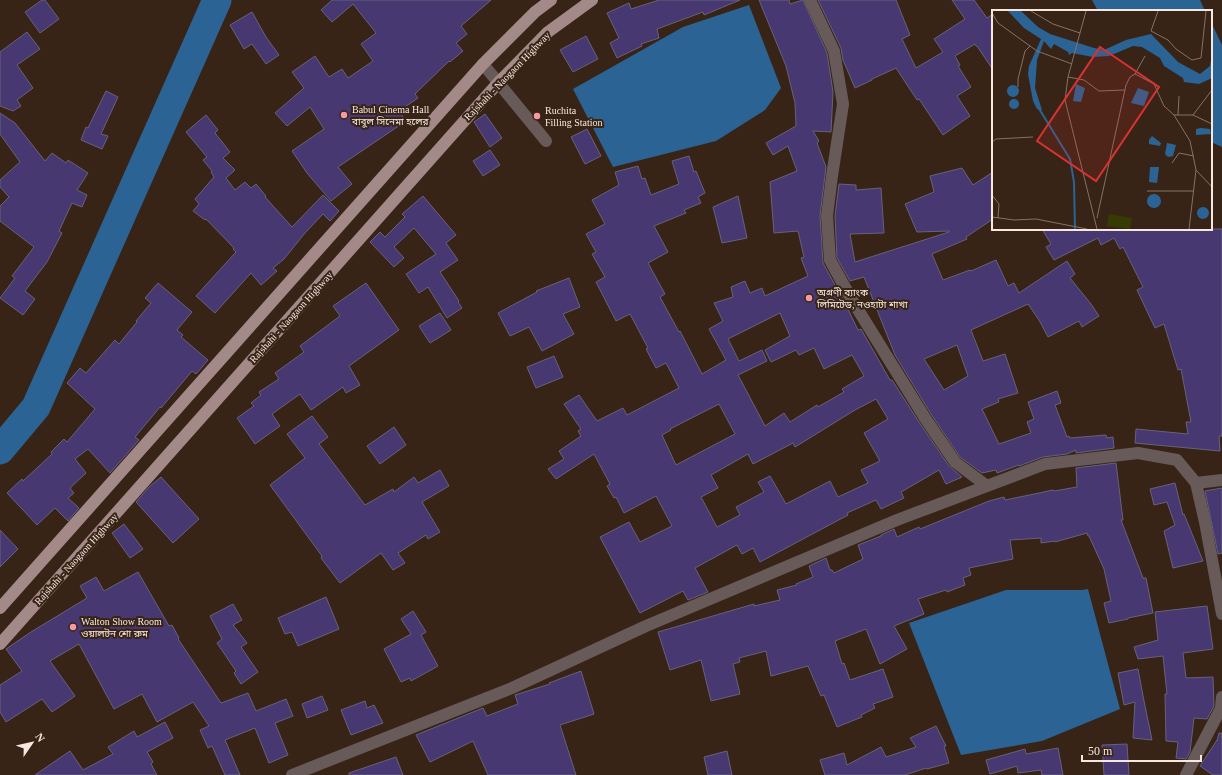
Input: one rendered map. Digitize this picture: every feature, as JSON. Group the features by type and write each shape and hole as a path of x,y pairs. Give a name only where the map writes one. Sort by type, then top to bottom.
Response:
{"main road":[{"path":"0,608 483,64 535,12 551,0"},
{"name":"Rajshahi - Naogaon Highway","path":"0,644 498,83 548,32 592,0"}],"street":[{"path":"810,0 834,51 843,104 827,216 830,260 852,300 925,418 955,462 987,486"},
{"path":"483,64 546,141"},
{"path":"292,775 512,688 646,626 896,520 1045,464 1138,453 1177,460 1196,483 1205,522 1222,614"},
{"path":"1196,483 1222,480"},
{"path":"1186,775 1221,708 1222,697"}],"water":[{"path":"1092,0 1200,0 1205,10 1097,10"},
{"path":"749,5 781,88 765,110 716,141 613,167 573,89 683,27"},
{"path":"1212,24 1222,45 1222,147 1212,142"},
{"path":"1088,589 1120,709 1042,741 961,755 909,623 1006,590"}],"building":[{"path":"42,0 45,0 59,19 40,33 25,12"},
{"path":"332,0 491,0 461,26 467,34 456,43 463,51 450,62 449,61 415,94 418,98 399,111 406,121 338,167 352,184 331,201 307,173 292,151 324,129 310,107 287,126 275,113 304,88 292,72 315,56 329,77 342,69 348,78 373,61 361,44 376,33 353,4 332,22 321,10"},
{"path":"659,0 740,0 704,15 703,12 657,29 659,38 641,44 642,46 617,58 610,43 619,38 607,13 629,3 631,9"},
{"path":"759,0 789,0 790,4 803,0 827,53 833,92 831,132 813,131 819,141 817,143 826,167 820,216 823,263 858,330 861,329 890,380 892,380 949,466 962,477 946,484 939,470 901,492 904,498 881,509 876,500 847,513 848,515 760,562 753,548 742,554 737,545 695,568 708,592 688,600 683,591 640,613 600,537 629,522 640,542 672,526 656,496 624,513 616,497 614,498 607,486 610,484 594,454 556,479 548,469 564,459 559,451 581,436 578,431 581,429 564,404 579,395 597,421 623,408 627,415 679,388 666,363 656,368 646,349 648,348 630,314 616,321 596,282 605,277 592,254 596,252 586,234 605,224 592,200 619,185 615,172 638,166 642,179 645,178 651,195 679,184 672,161 689,156 694,172 696,171 705,193 698,197 701,203 684,210 686,213 654,226 668,252 648,263 665,294 660,297 679,332 680,331 702,374 726,360 709,329 723,321 714,303 733,297 731,287 745,281 750,293 762,288 765,296 808,276 801,258 804,257 798,231 774,233 770,182 797,171 788,146 773,155 766,143 796,126 795,103 786,66","holes":["780,313 790,336 765,350 771,362 796,350 799,355 814,348 824,369 852,355 864,376 842,389 844,392 818,407 817,405 790,422 784,413 765,426 738,375 767,361 762,350 739,361 728,339","876,399 888,419 864,433 880,461 861,470 868,483 838,497 830,481 786,504 770,476 758,482 764,492 736,507 740,515 717,527 701,497 718,488 711,475 748,454 753,464 793,443 795,447 855,410","719,404 735,434 676,465 662,435 671,430 670,429"]},
{"path":"818,0 896,0 910,35 902,39 916,68 943,52 934,39 965,19 952,0 974,0 987,18 992,15 992,68 975,44 955,56 960,65 958,66 971,87 957,96 970,116 943,135 896,68 855,88 843,60 841,48"},
{"path":"252,12 266,37 279,55 266,64 252,44 244,49 230,25"},
{"path":"27,32 40,49 17,65 33,88 17,100 21,106 13,111 0,106 0,52"},
{"path":"586,36 598,59 573,72 560,50"},
{"path":"106,91 118,97 101,134 108,136 102,149 81,140 86,127 88,128"},
{"path":"0,113 15,123 45,161 52,153 66,163 68,160 88,173 77,190 87,195 82,207 72,203 59,231 62,233 47,262 25,291 35,299 23,315 0,298 15,278 12,276 34,247 0,221 0,206 9,197 0,187 0,180 20,162 0,134"},
{"path":"485,114 502,138 490,147 474,122"},
{"path":"206,115 218,130 215,133 230,152 223,158 235,170 226,178 235,190 245,182 251,188 256,184 266,196 265,197 292,227 323,195 339,211 330,221 323,214 284,259 273,268 277,271 261,285 251,273 215,313 196,296 236,252 233,249 234,248 206,219 205,220 193,211 199,204 195,199 214,177 211,172 212,171 203,160 207,157 186,132"},
{"path":"587,129 601,156 585,164 571,137"},
{"path":"490,150 500,165 483,176 473,161"},
{"path":"962,168 973,185 992,173 992,220 966,237 967,239 932,254 943,280 970,270 971,271 996,260 1008,286 1014,283 1019,293 1067,261 1075,274 1070,278 1099,316 1082,327 1079,321 1048,337 1028,304 971,330 983,361 1005,354 1018,393 998,399 999,402 982,409 999,444 1031,433 1027,422 1034,419 1028,402 1057,391 1061,403 1055,405 1067,437 1106,435 1107,438 1113,437 1114,448 1076,453 1076,450 1067,454 1043,457 997,473 996,470 982,473 960,457 931,414 895,355 864,277 850,281 837,258 835,216 839,184 856,185 856,190 881,188 884,233 850,234 855,262 949,232 917,232 905,204 934,192 930,176","holes":["957,345 968,376 944,390 924,359"]},
{"path":"423,196 456,235 446,243 458,260 440,272 462,308 447,318 428,287 419,293 406,274 436,254 414,228 394,247 404,258 394,267 370,242 380,232 385,237 405,217 402,214"},
{"path":"738,196 747,238 722,243 713,207"},
{"path":"1222,229 1222,436 1219,436 1220,451 1135,443 1136,429 1188,434 1186,422 1191,422 1181,369 1178,370 1164,324 1155,328 1137,290 1143,287 1123,247 1120,249 1114,238 1101,245 1098,238 1054,260 1046,247 1051,244 1043,230"},
{"path":"569,278 580,307 563,314 574,334 542,351 529,327 510,336 498,313 537,292 536,291"},
{"path":"158,283 192,312 177,330 183,335 181,337 208,360 196,374 192,371 161,408 160,407 135,437 139,440 110,473 88,449 75,459 86,473 70,488 74,493 68,498 79,508 68,521 55,508 37,525 7,493 22,479 23,481 52,454 51,452 64,439 67,442 95,409 67,383 80,368 86,373 115,340 119,344 151,303 145,298"},
{"path":"366,283 399,330 349,366 360,385 346,393 343,387 311,410 300,394 272,414 280,426 255,444 237,418 254,406 251,403 261,395 259,392 279,379 275,373 304,352 300,346 340,316 333,306"},
{"path":"440,313 451,330 430,343 419,326"},
{"path":"554,356 563,377 536,388 527,367"},
{"path":"312,416 328,437 319,444 365,505 393,489 394,492 414,477 418,483 440,470 449,486 422,502 440,532 428,539 426,535 398,553 405,563 393,570 381,553 340,583 270,485 305,458 287,434"},
{"path":"394,427 406,445 380,464 367,446"},
{"path":"1116,463 1123,520 1121,520 1143,578 1146,578 1153,613 1109,623 1104,603 1111,601 1104,569 1087,533 1055,542 1041,543 1041,538 1010,540 1013,559 969,568 971,575 963,578 965,585 947,592 946,590 918,599 924,614 894,626 907,649 880,664 866,629 835,641 842,664 844,663 850,680 883,669 893,697 873,704 875,708 861,715 862,717 837,727 824,695 821,696 808,666 771,676 766,651 739,658 740,662 733,664 740,694 711,701 701,660 670,670 658,632 754,604 754,606 780,600 777,590 797,585 796,584 813,577 809,566 826,558 830,570 834,573 863,559 858,545 894,529 897,537 919,527 920,529 989,501 1004,497 1005,500 1053,490 1077,487 1076,468"},
{"path":"161,477 199,519 173,543 136,502 149,487"},
{"path":"1175,483 1183,515 1184,514 1203,561 1173,568 1164,531 1175,525 1167,502 1154,505 1150,489"},
{"path":"1222,488 1222,553 1218,554 1205,491"},
{"path":"124,524 143,549 130,558 112,533"},
{"path":"0,530 18,549 0,567"},
{"path":"138,572 169,626 172,625 179,638 178,639 221,703 248,693 256,711 286,699 293,716 275,723 288,755 269,763 255,728 225,740 240,775 225,775 212,746 208,748 200,730 209,726 193,702 157,722 142,694 114,709 79,644 50,661 75,696 52,712 42,699 6,722 0,712 0,685 22,671 6,649 87,598 80,586 96,577 104,591"},
{"path":"326,597 339,629 298,646 292,632 285,634 278,618"},
{"path":"233,604 242,620 233,625 247,643 241,647 258,672 241,684 234,673 236,671 217,643 222,639 210,616"},
{"path":"1207,606 1213,649 1183,653 1186,678 1213,677 1214,706 1207,719 1194,718 1190,752 1186,759 1176,758 1178,742 1166,741 1165,694 1167,694 1163,656 1138,659 1134,647 1158,640 1155,612"},
{"path":"413,611 426,632 421,635 438,666 411,681 410,678 401,682 384,649 411,634 401,619"},
{"path":"1138,669 1152,740 1133,738 1135,702 1124,705 1118,673"},
{"path":"581,671 594,714 560,725 576,775 488,775 473,741 430,762 416,735 483,708 487,716 518,704 515,695 550,684 549,683"},
{"path":"322,696 328,710 307,718 302,704"},
{"path":"365,701 367,708 374,705 383,723 351,735 341,710"},
{"path":"165,722 173,738 147,752 153,762 151,764 157,775 35,775 70,751 83,770 113,754 108,747 134,731 137,737"},
{"path":"936,726 946,746 944,746 949,763 926,768 905,775 825,775 820,760 844,753 847,765 881,747 886,757 916,747 910,738"},
{"path":"1219,733 1222,733 1222,775 1213,775 1200,766 1217,741"},
{"path":"1127,744 1129,775 1104,775 1102,745"},
{"path":"1058,748 1063,775 1042,775 1041,770 1018,773 1017,766 990,774 986,760 1025,749 1026,754"},
{"path":"727,751 732,775 708,775 704,757"},
{"path":"396,757 403,775 349,775 349,773"}],"waterway":[{"path":"0,450 36,407 217,0"}],"place":[{"name":"Babul Cinema Hall বাবুল সিনেমা হলের","path":"344,115"},
{"name":"Ruchita Filling Station","path":"537,116"},
{"name":"অগ্রণী ব্যাংক লিমিটেড, নওহাটা শাখা","path":"809,298"},
{"name":"Walton Show Room ওয়ালটন শো রুম","path":"73,627"}]}
